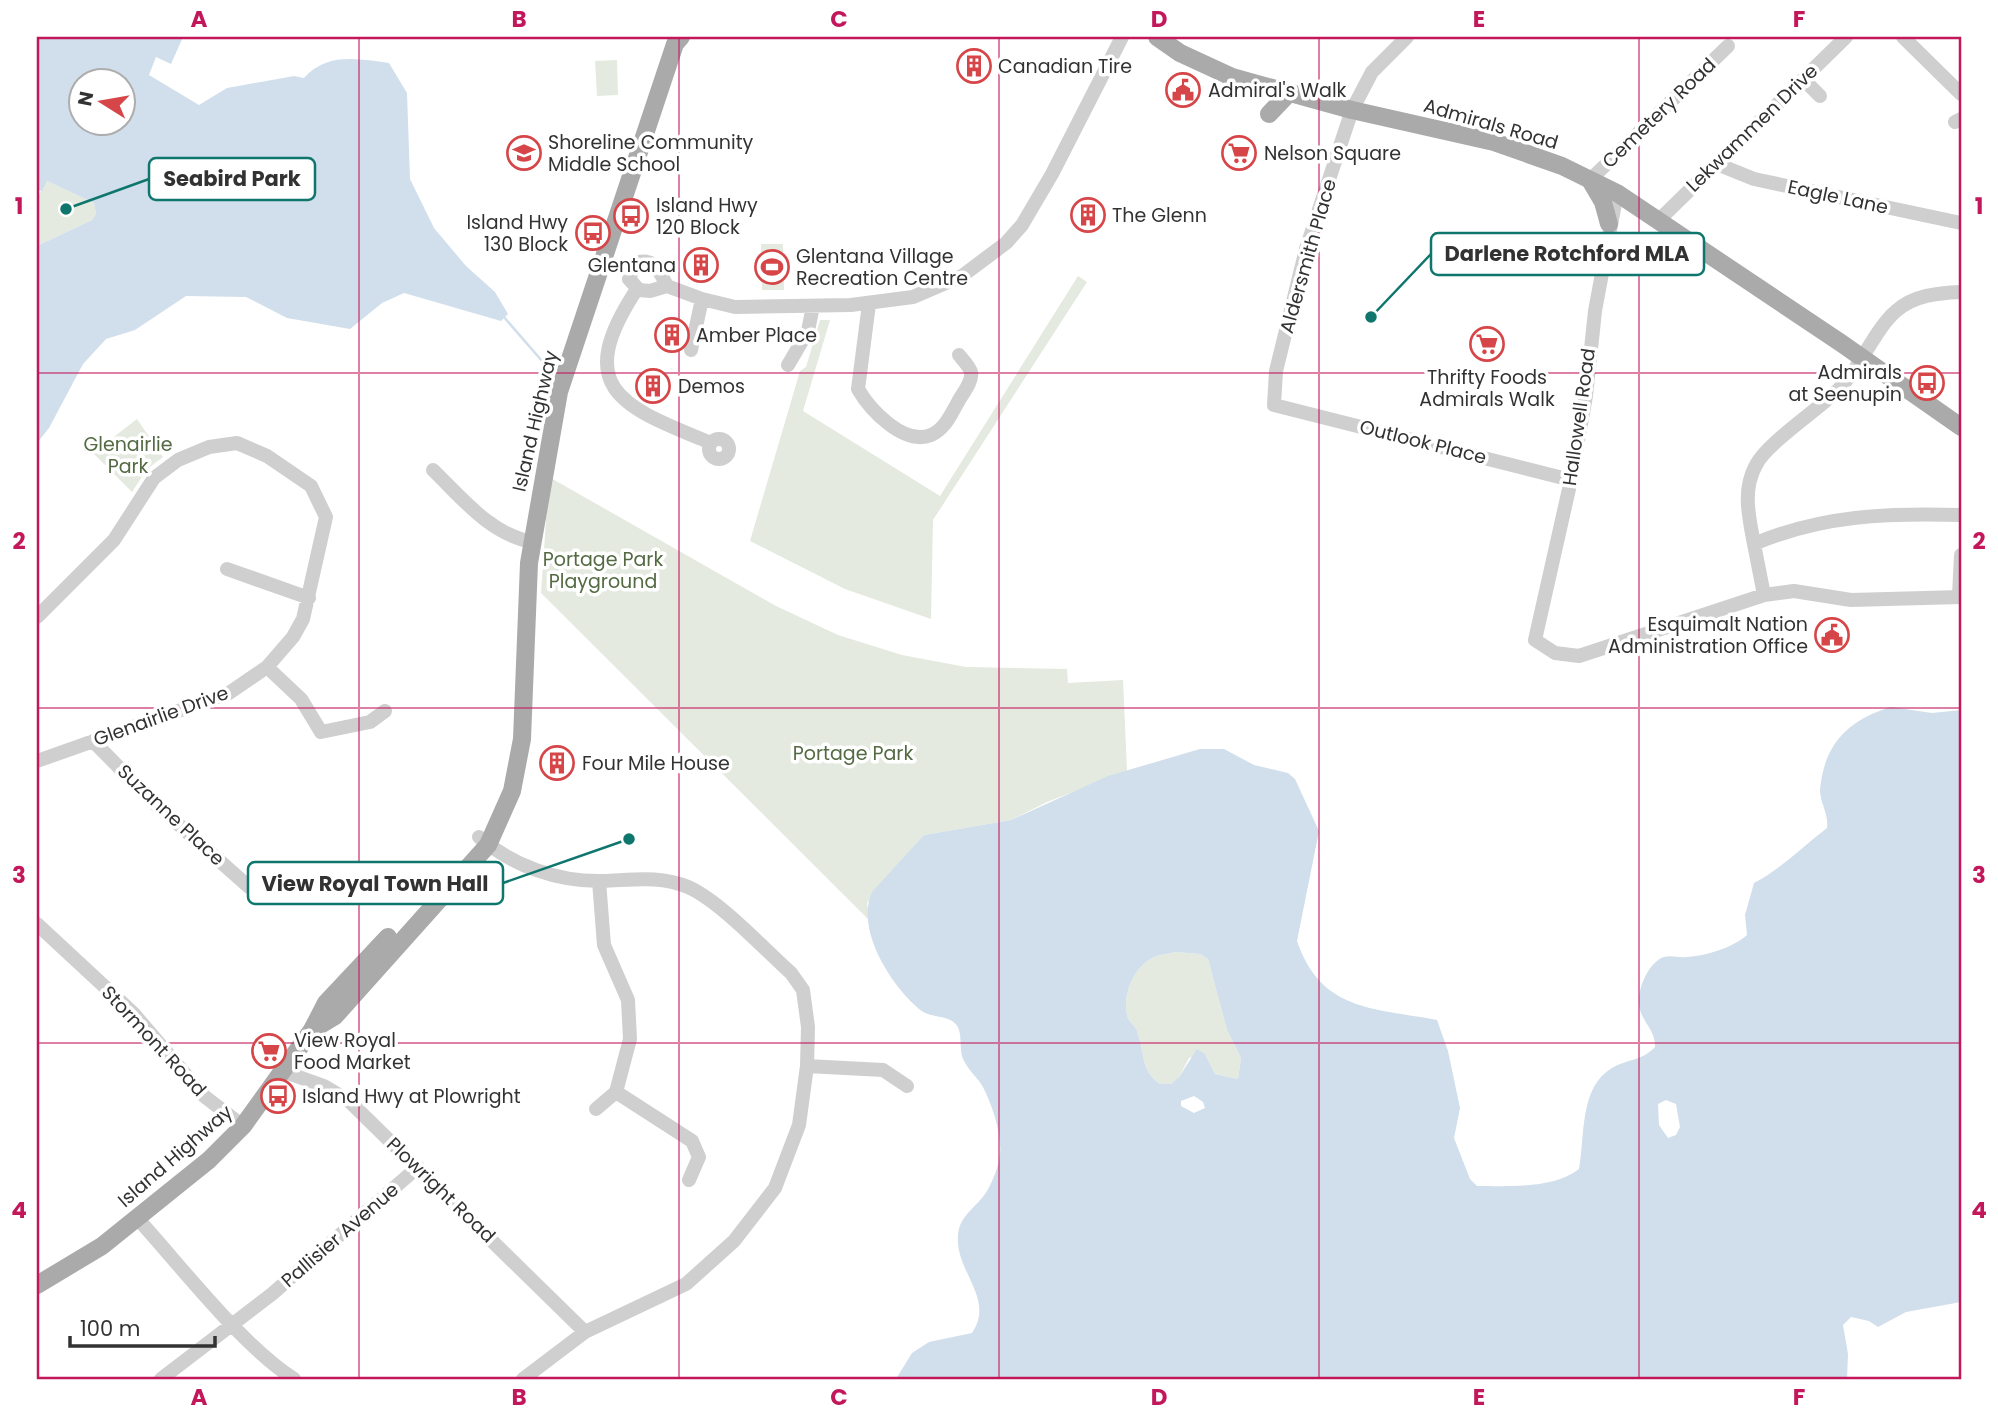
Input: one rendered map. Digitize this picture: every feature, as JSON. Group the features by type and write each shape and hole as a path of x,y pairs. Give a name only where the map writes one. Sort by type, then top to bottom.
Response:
{"main road":[{"name":"Island Highway","path":"37,1284 102,1246 209,1160 243,1126 312,1030 335,1016 494,826 512,791 518,768 532,542 559,392 675,44 681,37"},
{"name":"Admirals Road","path":"1157,37 1202,65 1262,86 1352,110 1494,142 1562,166 1617,192 1961,427"},
{"path":"1262,86 1269,114 1289,93"},
{"path":"1590,180 1603,202 1609,224"}],"street":[{"path":"667,286 657,267 643,261 631,270 629,279 637,289 650,291 667,286 735,307 869,304 913,297 962,276 1006,243 1039,198 1122,37"},
{"name":"Aldersmith Place","path":"1274,405 1276,371 1306,249 1352,110 1372,72 1407,37"},
{"name":"Lekwammen Drive","path":"1659,220 1846,37"},
{"path":"1912,39 1961,94"},
{"name":"Cemetery Road","path":"1590,180 1728,46"},
{"path":"1803,79 1820,96"},
{"name":"Eagle Lane","path":"1717,164 1754,179 1961,223"},
{"name":"Hallowell Road","path":"1617,192 1609,224 1571,480 1535,640 1555,653 1569,656 1590,654 1764,595"},
{"path":"637,289 624,309 609,344 607,364 611,382 620,398 631,408 710,443"},
{"path":"1961,292 1930,293 1896,311 1840,388 1807,419 1768,448 1756,465 1747,504 1764,595 1794,591 1851,600 1960,596 1961,555"},
{"path":"691,350 702,299"},
{"path":"869,304 858,375 859,389 873,410 900,429 922,437 933,434 949,419 971,378 971,370 959,355"},
{"path":"788,365 808,331 813,306"},
{"name":"Outlook Place","path":"1274,405 1571,480"},
{"name":"Glenairlie Drive","path":"37,617 114,540 154,478 194,452 225,443 250,446 311,486 326,517 303,619 293,637 267,667 229,694 37,761"},
{"path":"433,470 486,521 511,538 532,542"},
{"path":"1754,544 1779,533 1854,516 1961,515"},
{"path":"227,569 309,598"},
{"path":"267,667 301,699 321,732 370,722 385,711"},
{"name":"Suzanne Place","path":"93,741 152,801 249,887"},
{"path":"484,841 538,871 599,881 657,878 689,888 791,973 803,990 807,1066 799,1125 775,1188 734,1241 687,1284 585,1332 523,1379"},
{"path":"596,1109 616,1092 630,1039 628,1000 604,945 599,881"},
{"name":"Stormont Road","path":"37,924 134,1014 204,1096 243,1126"},
{"path":"807,1066 883,1070 907,1086"},
{"name":"Plowright Road","path":"282,1071 324,1086 349,1101 585,1332"},
{"path":"616,1092 692,1141 699,1157 689,1180"},
{"name":"Pallisier Avenue","path":"161,1379 272,1294 418,1167"},
{"path":"137,1218 232,1323 279,1370 294,1379"}],"green space":[{"path":"617,60 618,95 597,96 595,61"},
{"path":"47,181 94,203 96,214 92,220 37,246 37,198"},
{"name":"Glentana Village Recreation Centre","path":"761,244 783,244 784,290 762,290"},
{"path":"1078,276 1087,282 933,520 931,619 845,589 750,541 800,371 806,367 820,320 830,320 803,411 940,496"},
{"name":"Glenairlie Park","path":"137,419 163,457 147,469 132,492 93,453"},
{"name":"Portage Park","path":"549,477 776,606 838,635 902,655 966,667 1067,669 1068,683 1123,680 1127,771 1047,802 1011,820 924,835 867,903 870,921 541,593"},
{"path":"1175,952 1200,954 1208,959 1227,1030 1241,1058 1238,1079 1215,1074 1205,1054 1189,1058 1179,1077 1171,1084 1160,1084 1146,1067 1137,1031 1126,1010 1130,983 1147,962 1156,956"}],"water":[{"path":"37,37 183,37 171,64 156,57 149,75 199,105 227,88 294,76 304,78 323,64 333,61 355,59 389,63 407,93 410,179 434,228 466,266 495,292 508,314 501,321 404,293 382,303 350,329 287,318 246,297 186,296 135,330 106,339 83,364 49,428 37,443 37,246 92,220 96,214 94,203 47,181 42,191 37,190"},
{"path":"1891,707 1932,713 1961,710 1961,1302 1906,1312 1878,1327 1869,1321 1851,1317 1843,1325 1848,1354 1847,1379 896,1379 912,1353 929,1342 972,1333 978,1321 978,1299 960,1255 958,1234 962,1221 990,1185 1000,1154 998,1128 993,1111 983,1087 962,1057 959,1030 952,1021 924,1012 908,999 879,956 868,923 872,892 924,835 1011,820 1108,776 1200,749 1224,749 1254,765 1288,773 1295,779 1319,831 1297,941 1307,964 1320,982 1353,1003 1437,1020 1448,1051 1460,1108 1454,1138 1470,1179 1477,1186 1530,1185 1557,1180 1579,1169 1585,1114 1594,1087 1601,1076 1612,1068 1645,1055 1655,1047 1653,1035 1639,1003 1649,970 1664,957 1710,953 1734,944 1747,935 1745,915 1754,883 1827,828 1820,790 1827,759 1841,736 1862,719","holes":["1175,952 1200,954 1208,959 1227,1030 1241,1058 1238,1079 1215,1074 1205,1054 1197,1049 1179,1077 1171,1084 1160,1084 1146,1067 1137,1031 1126,1010 1130,983 1147,962 1156,956","1194,1096 1203,1102 1205,1108 1194,1113 1181,1106 1181,1101","1666,1100 1676,1104 1680,1127 1676,1135 1668,1138 1659,1125 1658,1104"]}],"waterway":[{"path":"503,316 542,361"}],"place":[{"name":"Canadian Tire","path":"974,66"},
{"name":"Admiral's Walk","path":"1183,90"},
{"name":"Shoreline Community Middle School","path":"524,153"},
{"name":"Nelson Square","path":"1239,153"},
{"name":"Seabird Park","path":"66,209"},
{"name":"The Glenn","path":"1088,215"},
{"name":"Island Hwy 120 Block","path":"631,216"},
{"name":"Island Hwy 130 Block","path":"593,233"},
{"name":"Glentana","path":"701,265"},
{"name":"Glentana Village Recreation Centre","path":"772,267"},
{"name":"Darlene Rotchford MLA","path":"1371,317"},
{"name":"Amber Place","path":"672,335"},
{"name":"Thrifty Foods Admirals Walk","path":"1487,344"},
{"name":"Admirals at Seenupin","path":"1927,383"},
{"name":"Demos","path":"653,386"},
{"name":"Esquimalt Nation Administration Office","path":"1832,635"},
{"name":"Four Mile House","path":"557,763"},
{"name":"View Royal Town Hall","path":"629,839"},
{"name":"View Royal Food Market","path":"269,1051"},
{"name":"Island Hwy at Plowright","path":"278,1096"}],"park label":[{"name":"Portage Park Playground","path":"603,570"}]}
